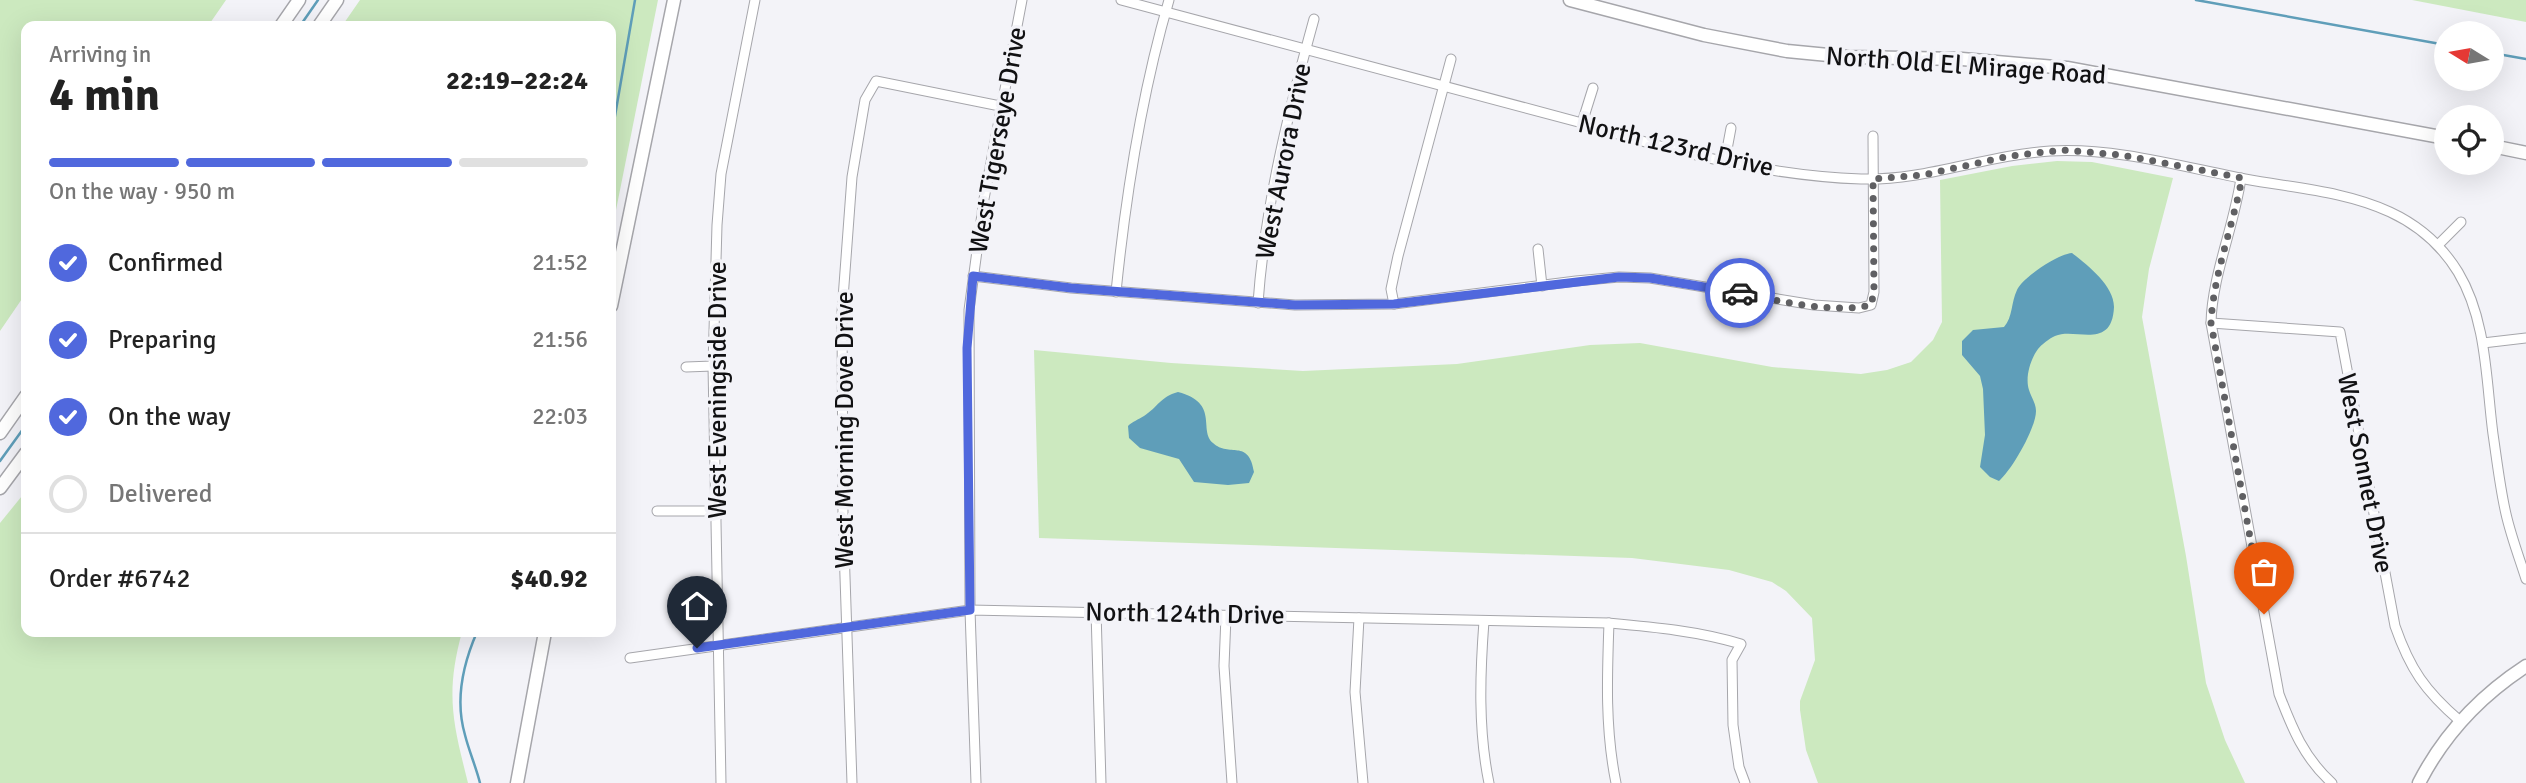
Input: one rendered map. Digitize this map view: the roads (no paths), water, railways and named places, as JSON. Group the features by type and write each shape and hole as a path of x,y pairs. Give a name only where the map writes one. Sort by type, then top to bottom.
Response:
{"street":[{"path":"284,21 299,0"},
{"path":"322,21 337,0"},
{"path":"616,282 674,0"},
{"name":"West Eveningside Drive","path":"718,783 719,645 713,366 721,174 755,0"},
{"name":"West Tigerseye Drive","path":"976,783 970,610 967,348 973,276 1000,106 1022,0"},
{"name":"North 123rd Drive","path":"1121,0 1620,135 1725,160 1828,177 1873,179 1923,175 2010,156 2063,150 2122,155 2344,196 2389,211 2417,227 2438,245 2459,274 2483,343 2506,514 2526,579"},
{"path":"1116,292 1129,181 1149,77 1169,0"},
{"name":"North Old El Mirage Road","path":"1570,0 1704,35 1787,51 1849,57 1973,60 2077,69 2434,136"},
{"name":"West Aurora Drive","path":"1258,303 1266,227 1277,164 1314,19"},
{"path":"1394,304 1391,289 1398,256 1451,59"},
{"name":"West Morning Dove Drive","path":"852,783 843,517 843,286 852,177 864,100 876,81 1000,106"},
{"path":"1582,123 1593,88"},
{"path":"1725,160 1731,128"},
{"path":"973,276 1116,292 1295,305 1394,304 1619,277 1650,278 1814,305 1859,308 1871,305 1874,292 1873,136"},
{"path":"2504,148 2526,153"},
{"path":"2242,178 2232,227 2212,298 2211,323 2279,694 2292,727 2314,767 2332,783"},
{"path":"2438,245 2461,222"},
{"path":"1538,249 1542,286"},
{"name":"West Sonnet Drive","path":"2211,323 2340,332 2395,626 2406,659 2435,700 2460,721"},
{"path":"2483,343 2526,338"},
{"path":"686,367 713,366"},
{"path":"0,433 21,403"},
{"path":"0,488 21,460"},
{"path":"657,511 716,511"},
{"name":"North 124th Drive","path":"631,658 970,610 1609,623 1712,635 1741,644 1732,660 1733,725 1739,767 1745,783"},
{"path":"1096,611 1101,783"},
{"path":"1226,615 1224,666 1232,783"},
{"path":"1359,618 1355,692 1363,783"},
{"path":"1484,621 1480,692 1485,765 1489,783"},
{"path":"1609,623 1606,701 1610,753 1616,783"},
{"path":"517,783 544,637"},
{"path":"2419,783 2460,721 2484,696 2526,666"}],"water":[{"path":"2072,253 2099,276 2110,291 2114,307 2112,321 2107,329 2100,333 2055,336 2035,353 2028,380 2036,408 2035,418 2022,448 1999,481 1990,477 1980,467 1985,435 1983,389 1980,376 1962,355 1962,341 1973,330 2004,327 2020,285 2050,262"},
{"path":"1178,392 1191,397 1204,410 1207,431 1213,443 1248,455 1254,472 1249,483 1228,485 1194,482 1179,459 1140,448 1129,438 1128,426 1149,413 1163,399"}],"waterway":[{"path":"303,21 318,0"},
{"path":"616,110 635,0"},
{"path":"2196,0 2434,43"},
{"path":"2504,55 2526,59"},
{"path":"0,461 21,432"},
{"path":"475,637 464,670 461,709 465,735 480,783"}]}
